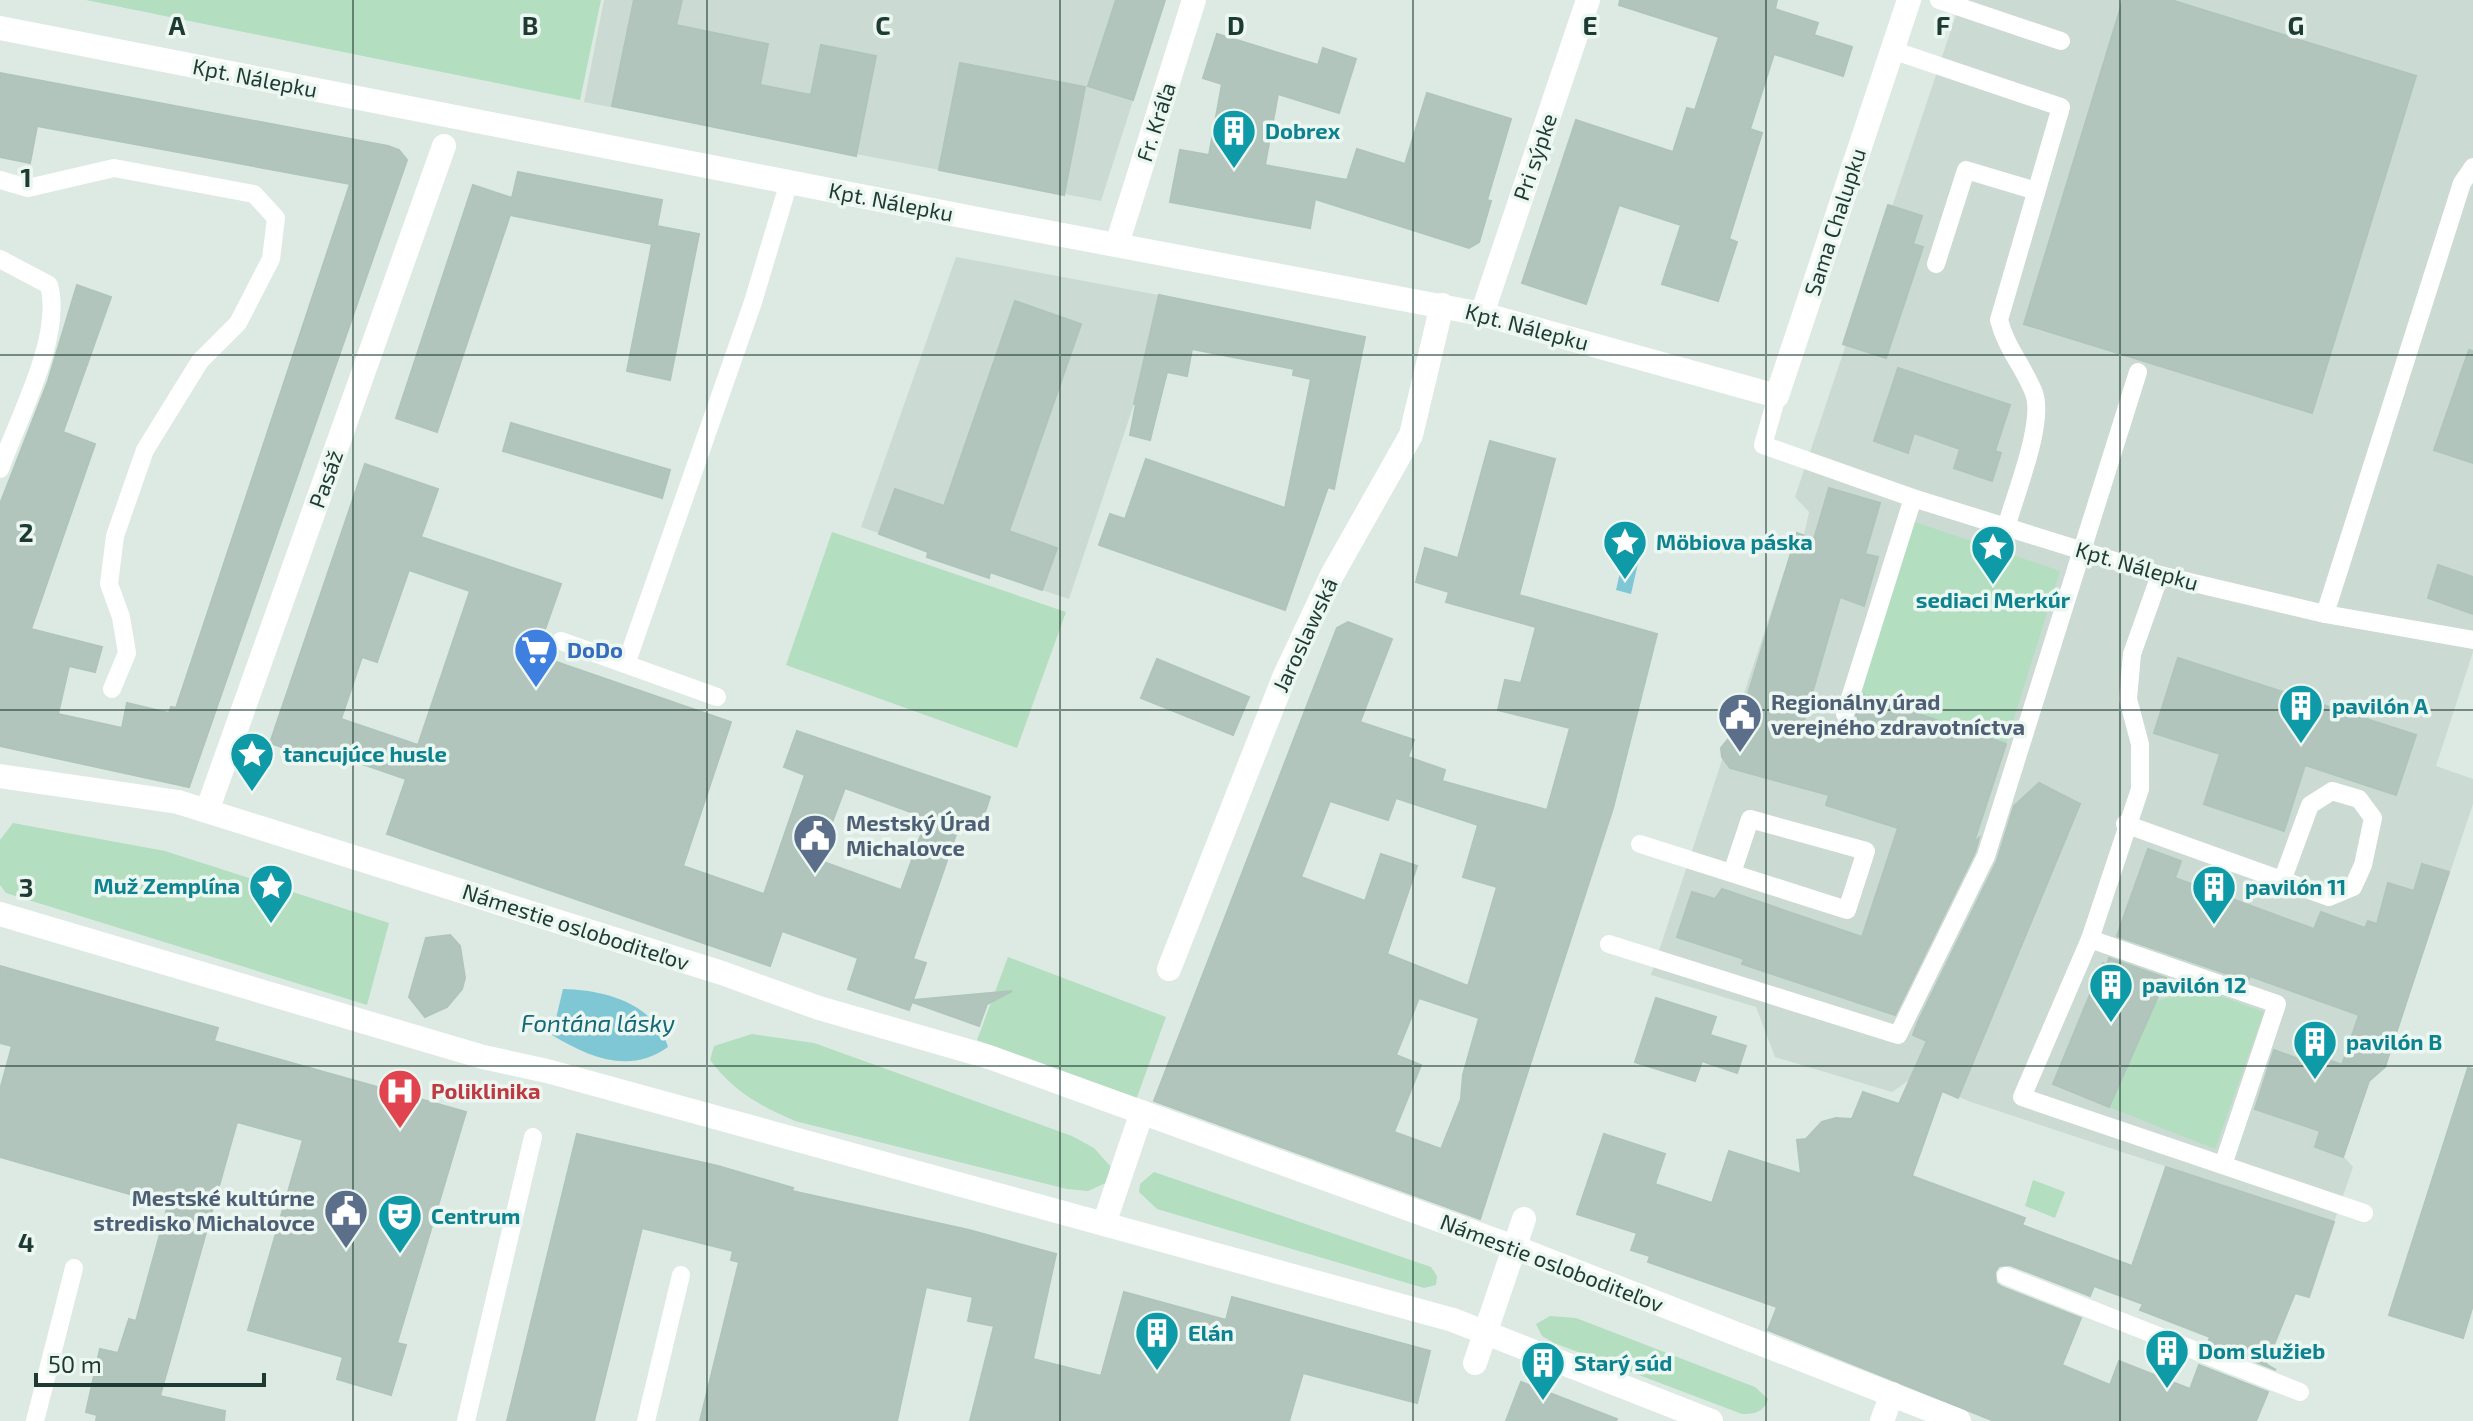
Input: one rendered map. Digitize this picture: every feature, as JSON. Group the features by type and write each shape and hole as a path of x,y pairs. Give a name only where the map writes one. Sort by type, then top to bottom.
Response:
{"street":[{"name":"Fr. Kráľa","path":"1117,244 1194,0"},
{"name":"Pri sýpke","path":"1482,314 1588,0"},
{"name":"Sama Chalupku","path":"1777,396 1909,0"},
{"name":"Kpt. Nálepku","path":"1,31 1442,305 1777,396"},
{"name":"Pasáž","path":"207,811 444,146"},
{"name":"Jaroslawská","path":"1169,969 1285,675 1332,575 1411,435 1442,305"},
{"name":"Námestie osloboditeľov","path":"0,776 178,802 722,973 819,1008 989,1057 1514,1247 1959,1421"},
{"path":"0,914 483,1057 1104,1224 1485,1332 1711,1421"},
{"path":"1104,1224 1142,1112"},
{"path":"1475,1363 1524,1219"},
{"path":"1882,1421 1892,1394"}],"lane":[{"path":"1939,0 2061,41"},
{"path":"1892,50 2061,107 1999,320 2005,344 2035,396 2036,422 2006,528"},
{"path":"2325,614 2462,183 2473,167"},
{"path":"0,180 28,188 114,168 254,194 276,218 271,259 238,323 200,361 145,450 115,536 109,584 121,617 127,653 112,689"},
{"path":"1936,264 1966,170 2036,191"},
{"path":"626,664 753,302 789,182"},
{"path":"0,259 49,285 55,306 48,340 0,469"},
{"path":"1609,944 1898,1035 1986,856 2138,372"},
{"name":"Sama Chalupku","path":"1763,445 1777,396"},
{"name":"Kpt. Nálepku","path":"1763,445 1913,498 2160,575 2325,614 2473,640"},
{"path":"1845,714 1913,498"},
{"path":"2160,575 2132,654 2128,699 2140,744 2140,789 2125,824 2090,939 2022,1097 2364,1213"},
{"path":"561,641 717,697"},
{"path":"2125,824 2282,881 2329,897 2353,887 2363,865 2373,818 2359,799 2332,791 2310,805 2282,881"},
{"path":"1640,844 1847,910 1866,851 1750,819 1732,873"},
{"path":"2090,939 2277,1004 2223,1165"},
{"path":"466,1421 533,1137"},
{"path":"35,1421 74,1268"},
{"path":"646,1421 681,1275"},
{"path":"2006,1276 2300,1392"}],"shaded area":[{"path":"604,0 1165,0 1101,201 584,102"},
{"path":"1961,0 2473,0 2473,652 2436,766 2473,779 2473,804 2385,1067 2372,1074 2344,1157 2353,1167 2334,1222 1971,1102 1912,1078 1892,1092 1775,1057 1756,1007 1651,975 1797,533 1804,535 1809,512 1795,497"},
{"path":"956,257 1159,295 1134,404 1069,599 991,573 989,578 927,557 928,551 861,527"}],"green space":[{"path":"86,0 601,0 580,100"},
{"path":"1912,521 2060,571 2006,744 1861,694"},
{"path":"832,532 1066,612 1017,748 786,665"},
{"path":"13,823 165,851 389,923 367,1005 6,893 0,885 0,840"},
{"path":"1008,957 1166,1017 1136,1100 977,1040"},
{"path":"2195,987 2264,1012 2215,1149 2109,1107 2155,1002"},
{"path":"752,1034 814,1043 1072,1136 1094,1148 1111,1167 1106,1183 1088,1191 1067,1189 795,1121 748,1096 710,1060 714,1046"},
{"path":"1154,1172 1431,1267 1437,1276 1436,1285 1424,1288 1157,1209 1139,1192 1140,1184"},
{"path":"2033,1180 2065,1192 2055,1218 2025,1206"},
{"path":"1550,1316 1576,1318 1755,1387 1768,1399 1758,1411 1742,1414 1554,1343 1542,1336 1536,1324"}],"water":[{"path":"1624,555 1639,559 1631,594 1616,590"},
{"name":"Fontána lásky","path":"563,989 595,992 626,1002 652,1020 668,1047 639,1060 624,1061 595,1056 566,1043 552,1035"}],"building":[{"path":"634,0 682,0 676,25 768,44 760,85 811,95 821,45 876,56 856,156 612,106"},
{"path":"1116,0 1165,0 1133,100 1088,86"},
{"path":"1620,0 1777,0 1775,9 1818,23 1814,35 1852,47 1843,76 1774,54 1750,129 1762,133 1729,239 1737,242 1718,301 1662,284 1681,225 1619,205 1586,304 1522,283 1576,120 1673,152 1687,108 1695,110 1719,37 1619,5"},
{"path":"2123,0 2171,0 2416,76 2312,413 2024,324"},
{"path":"1217,34 1318,65 1323,48 1356,59 1339,113 1278,94 1265,165 1347,180 1357,149 1405,164 1427,93 1511,119 1487,200 1491,201 1479,242 1469,248 1315,199 1310,228 1170,202 1180,150 1209,155 1222,84 1203,78"},
{"path":"960,63 1085,87 1064,195 939,170"},
{"path":"0,73 388,146 399,150 407,160 189,787 0,746 0,504 48,381 77,285 111,297 63,432 95,444 31,629 102,647 95,672 69,666 58,714 122,728 127,703 169,713 171,707 176,708 350,184 37,126 30,163 0,157"},
{"path":"518,172 662,200 657,226 699,234 670,380 627,371 652,244 510,215 437,432 396,418 473,185 512,198"},
{"path":"1888,205 1922,216 1913,244 1923,247 1886,358 1843,344"},
{"path":"1159,295 1365,337 1334,489 1328,487 1285,610 1099,545 1110,514 1125,519 1146,459 1285,508 1311,379 1293,375 1294,369 1192,349 1187,376 1167,372 1150,440 1130,435"},
{"path":"1015,301 1081,324 1009,531 1057,548 1042,590 990,572 989,578 927,557 928,552 879,534 895,489 944,506"},
{"path":"2469,350 2473,351 2473,463 2434,450"},
{"path":"1898,368 2010,405 1995,451 2001,453 1992,481 1954,468 1960,449 1914,433 1908,453 1874,441"},
{"path":"511,423 670,470 662,498 503,451"},
{"path":"1490,441 1555,459 1519,595 1657,634 1613,808 1480,1219 1154,1101 1337,628 1348,622 1392,639 1360,722 1414,740 1408,757 1445,770 1442,781 1547,810 1570,728 1498,710 1505,680 1521,683 1536,627 1446,602 1449,592 1416,582 1425,548 1458,558","holes":["1396,798 1478,825 1463,877 1497,887 1468,986 1387,954 1417,866 1381,854 1365,901 1301,877 1330,801 1388,820","1419,998 1479,1018 1463,1075 1461,1099 1441,1149 1394,1132 1421,1065 1396,1055"]},
{"path":"365,464 438,489 421,537 561,584 536,655 731,722 683,866 764,894 805,775 784,767 797,731 990,797 981,824 962,817 913,959 926,963 913,1000 1012,991 987,1004 979,1026 912,1002 909,1010 848,989 858,958 782,931 770,966 387,834 406,779 330,753 326,763 270,743","holes":["409,570 470,591 418,745 341,719 362,657 377,662","845,788 927,818 901,890 818,860"]},
{"path":"1829,488 1880,503 1865,554 1878,557 1864,606 1840,597 1802,728 1846,741 1864,695 2006,744 1974,842 1979,838 1975,852 1895,1015 1742,964 1744,959 1677,937 1692,892 1715,899 1722,889 1862,937 1898,828 1826,805 1829,795 1730,768 1722,757 1721,748 1738,727 1797,533 1814,539"},
{"path":"2438,565 2473,577 2473,614 2428,598"},
{"name":"pavilón A","path":"2178,658 2416,735 2396,795 2305,765 2284,831 2204,804 2220,754 2154,733"},
{"path":"1157,659 1249,697 1233,735 1141,698"},
{"path":"2039,783 2080,804 1958,1098 1942,1091 1912,1176 2025,1218 2022,1225 2132,1266 2166,1167 2334,1222 2309,1297 2295,1293 2266,1364 2276,1370 2208,1343 2210,1337 2140,1310 2143,1304 2094,1286 2090,1296 2010,1265 1999,1266 1995,1272 1996,1283 2002,1287 2081,1318 2062,1365 2110,1385 2119,1361 2190,1389 2199,1365 2268,1392 2256,1421 1994,1421 1768,1330 1777,1307 1648,1262 1650,1256 1631,1250 1637,1233 1577,1214 1604,1134 1665,1154 1655,1184 1712,1203 1729,1151 1801,1174 1797,1140 1806,1139 1822,1122 1836,1118 1852,1119 1863,1092 1899,1104 1927,1041 1913,1035 1918,1022 1997,861 2014,806"},
{"path":"2148,849 2181,861 2175,878 2314,929 2321,912 2365,928 2368,921 2377,924 2388,883 2414,891 2422,864 2449,872 2385,1067 2369,1081 2343,1157 2315,1147 2320,1131 2255,1109 2274,1050 2321,1067 2324,1058 2342,1065 2359,1015 2250,976 2248,981 2117,936"},
{"path":"450,935 460,946 465,978 462,989 447,1007 425,1017 409,997 426,938"},
{"name":"pavilón 12","path":"2109,958 2166,978 2109,1107 2053,1084 2103,963 2107,965"},
{"path":"0,966 218,1028 214,1041 466,1112 397,1343 406,1345 391,1395 337,1379 343,1357 248,1330 303,1140 237,1122 160,1396 225,1411 224,1421 96,1421 97,1415 86,1412 100,1349 118,1353 129,1319 136,1321 168,1205 0,1157 0,1090 12,1046 0,1043"},
{"path":"1656,998 1716,1017 1710,1035 1746,1046 1737,1073 1702,1061 1695,1081 1635,1062"},
{"path":"2468,1068 2473,1069 2473,1305 2463,1338 2389,1315"},
{"path":"577,1134 718,1166 793,1188 792,1191 969,1230 1056,1254 1033,1359 1101,1376 1124,1292 1226,1320 1232,1297 1430,1351 1417,1403 1303,1373 1289,1421 970,1421 994,1326 968,1321 973,1297 926,1287 897,1421 700,1421 739,1262 731,1260 733,1251 642,1228 594,1421 507,1421"},
{"name":"Starý súd","path":"1521,1382 1617,1419 1506,1421"}],"place":[{"name":"Dobrex","path":"1234,170"},
{"name":"Möbiova páska","path":"1625,581"},
{"name":"sediaci Merkúr","path":"1993,586"},
{"name":"DoDo","path":"536,689"},
{"name":"pavilón A","path":"2301,745"},
{"name":"Regionálny úrad verejného zdravotníctva","path":"1740,754"},
{"name":"tancujúce husle","path":"252,793"},
{"name":"Mestský Úrad Michalovce","path":"815,875"},
{"name":"Muž Zemplína","path":"271,925"},
{"name":"pavilón 11","path":"2214,926"},
{"name":"pavilón 12","path":"2111,1024"},
{"name":"pavilón B","path":"2315,1081"},
{"name":"Poliklinika","path":"400,1130"},
{"name":"Mestské kultúrne stredisko Michalovce","path":"346,1250"},
{"name":"Centrum","path":"400,1255"},
{"name":"Elán","path":"1157,1372"},
{"name":"Dom služieb","path":"2167,1390"},
{"name":"Starý súd","path":"1543,1402"}]}
